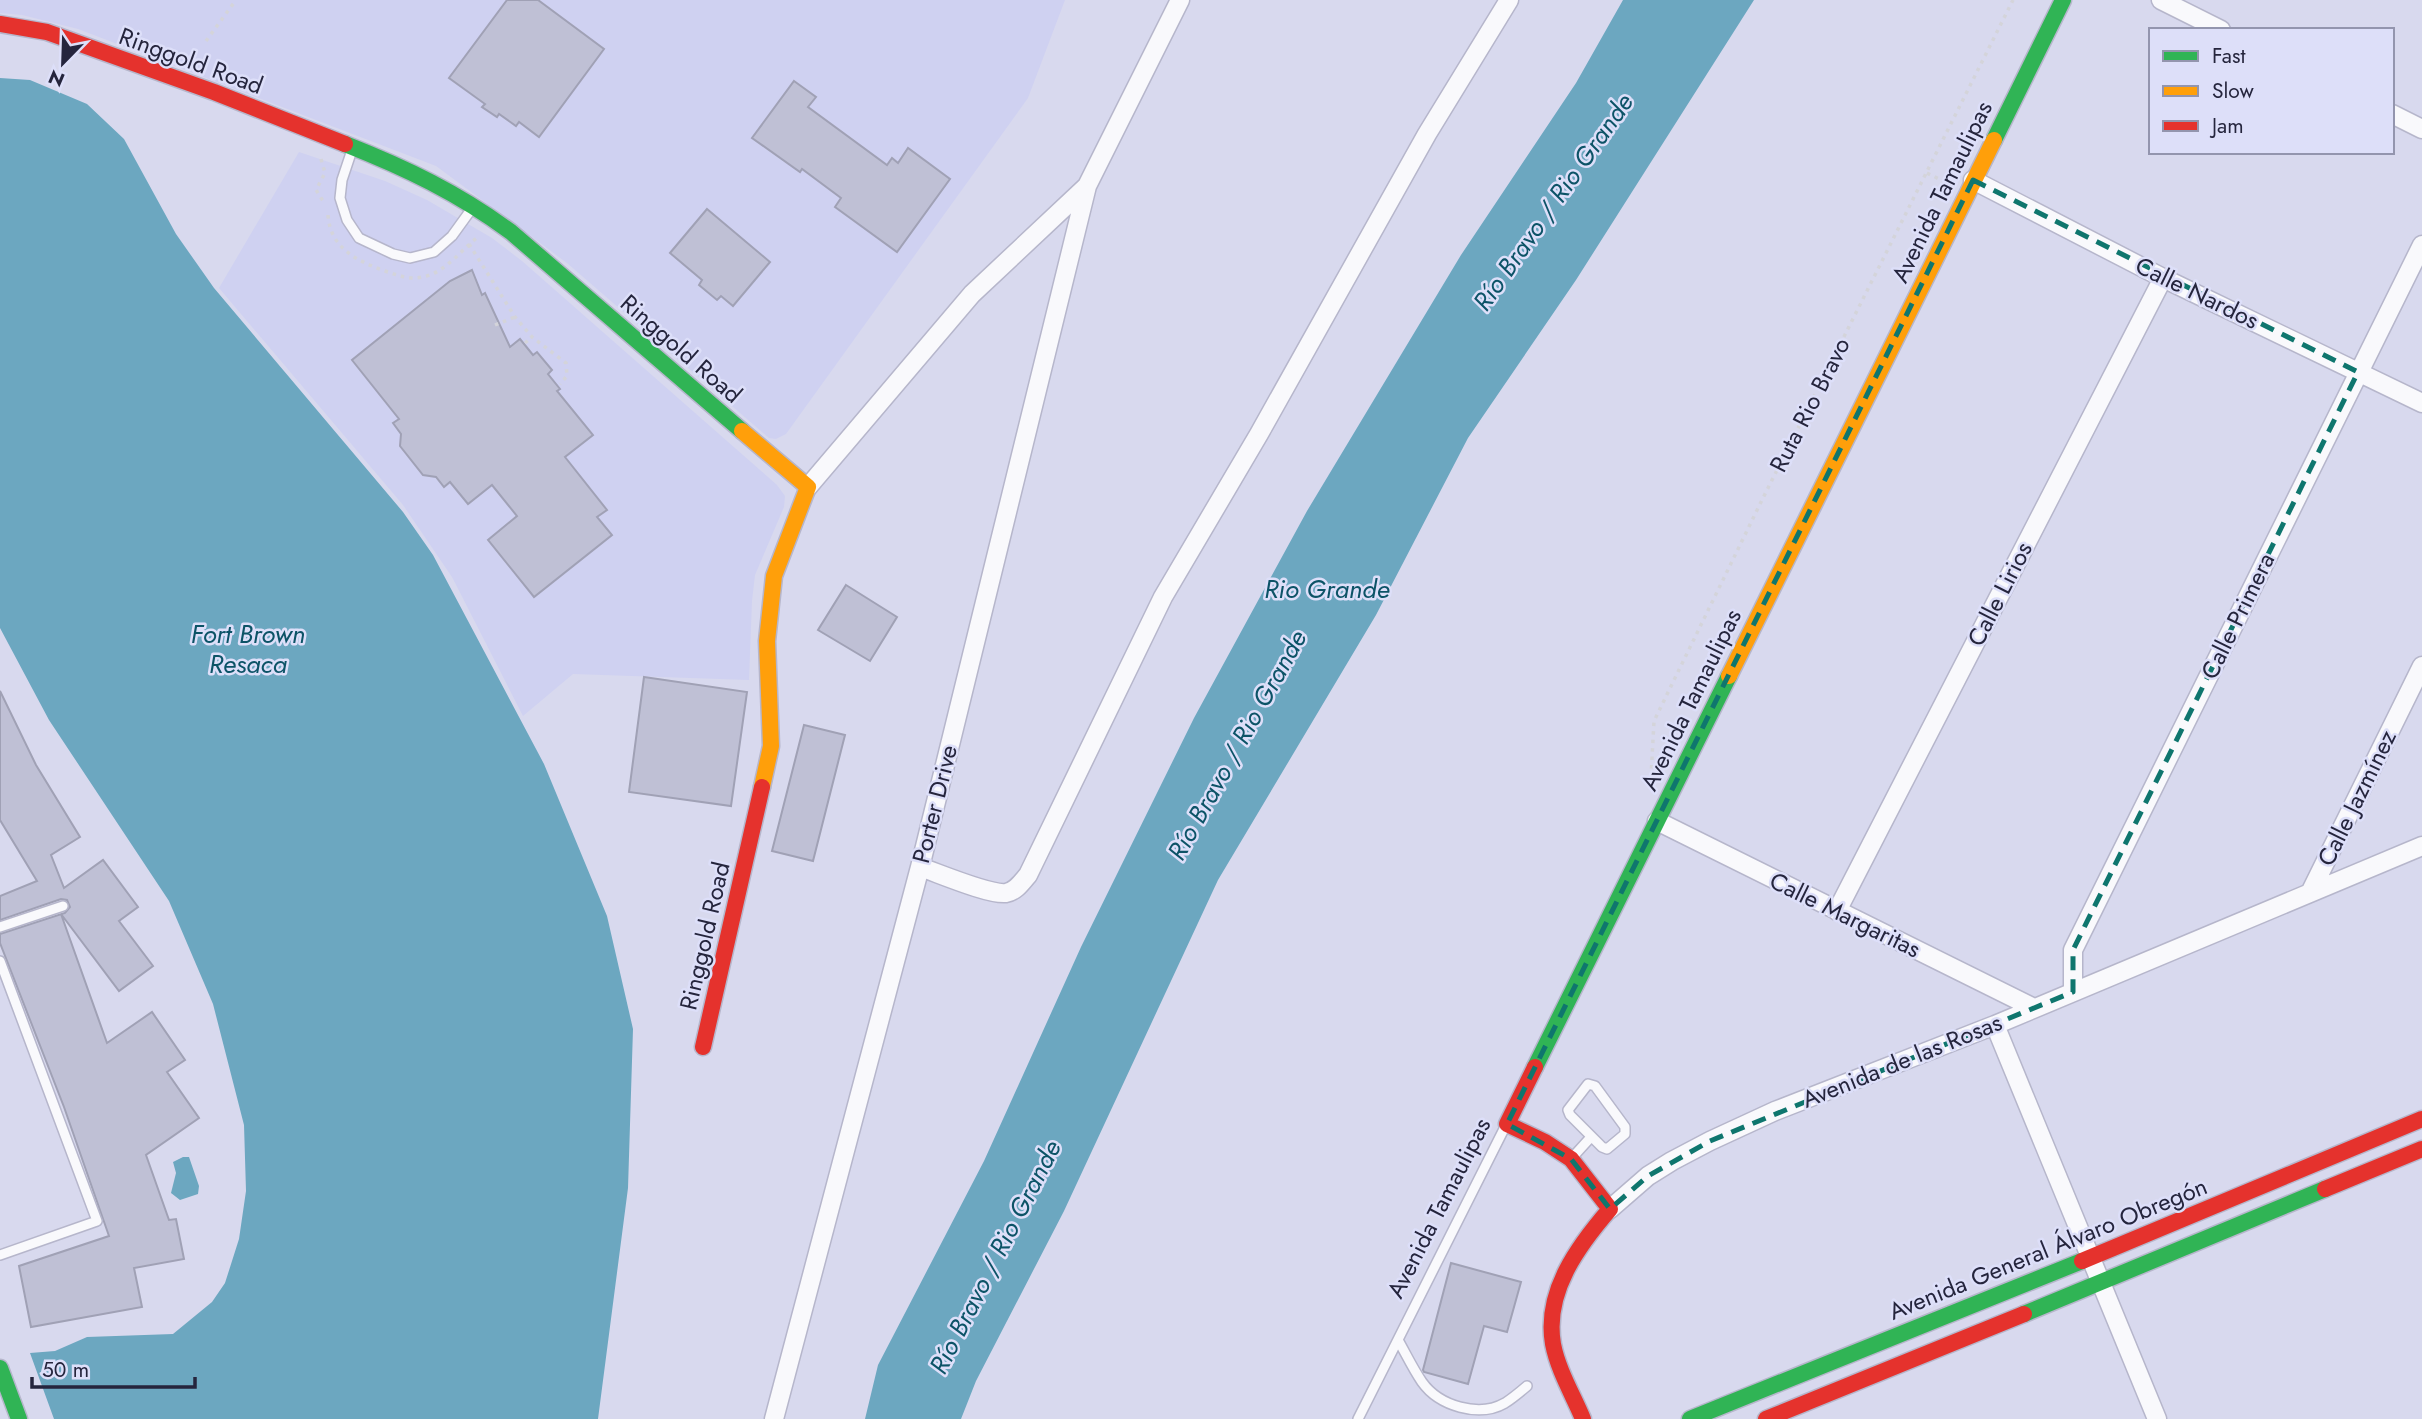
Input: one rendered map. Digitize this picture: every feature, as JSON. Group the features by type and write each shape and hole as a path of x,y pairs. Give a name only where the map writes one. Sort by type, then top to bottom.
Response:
{"street":[{"path":"808,487 972,294 1087,186 1180,0"},
{"path":"920,867 1004,893 1016,889 1028,875 1163,597 1266,422 1427,134 1509,0"},
{"name":"Avenida Tamaulipas","path":"1507,1124 2063,0"},
{"path":"2161,0 2217,28"},
{"name":"Ringgold Road","path":"0,24 47,32 214,92 416,173 474,205 511,232 808,487 774,576 767,641 771,746 703,1047"},
{"path":"2394,115 2422,129"},
{"name":"Calle Nardos","path":"1973,180 2163,278 2422,403"},
{"name":"Porter Drive","path":"774,1419 920,867 1087,186"},
{"name":"Calle Primera","path":"2073,992 2073,950 2422,245"},
{"name":"Calle Lirios","path":"1837,911 2163,278"},
{"name":"Calle Jazmínez","path":"2310,893 2421,668"},
{"name":"Calle Margaritas","path":"1657,821 2034,1008"},
{"name":"Avenida de las Rosas","path":"1583,1419 1553,1344 1552,1324 1557,1293 1577,1250 1610,1209 1648,1176 1710,1141 1775,1111 1995,1024 2422,846"},
{"path":"1995,1024 2157,1419"},
{"name":"Avenida General Álvaro Obregón","path":"1690,1419 2090,1258 2422,1119"},
{"path":"1507,1124 1545,1142 1571,1159 1610,1209"},
{"name":"Avenida General Álvaro Obregón","path":"1766,1419 2422,1149"},
{"path":"0,1368 19,1419"},
{"path":"1774,1386 1785,1411"}],"lane":[{"path":"353,146 342,180 340,198 346,220 359,238 393,254 410,258 434,252 452,236 474,205"},
{"path":"0,927 63,906"},
{"path":"0,961 97,1221 0,1255"},
{"path":"1588,1084 1595,1086 1626,1132 1607,1149 1591,1137 1568,1110 1588,1084"},
{"name":"Avenida Tamaulipas","path":"1358,1419 1507,1124"},
{"path":"1571,1159 1591,1137"},
{"path":"1398,1340 1423,1384 1435,1397 1460,1407 1482,1409 1503,1404 1527,1386"}],"path":[{"path":"206,41 235,2 229,0"},
{"name":"Ruta Rio Bravo","path":"1651,780 1654,721 2012,0"},
{"path":"469,244 514,317 533,337 566,363 567,376 560,384"},
{"path":"495,325 514,317"},
{"path":"525,343 533,337"}],"highlighted area":[{"path":"1973,180 2358,372 2073,950 2073,992 1710,1141 1648,1176 1610,1209 1571,1159 1507,1124"}],"shaded area":[{"path":"0,0 1065,0 1028,98 786,434 776,439 769,438 567,263 436,166 78,29 22,15 0,13"},
{"path":"299,152 385,181 427,200 492,238 522,261 777,485 785,496 784,507 755,575 749,680 573,674 523,716 452,577 403,505 219,288"}],"water":[{"name":"Rio Grande","path":"1623,0 1754,0 1576,280 1468,438 1376,615 1218,880 1064,1211 976,1381 961,1419 865,1419 878,1365 984,1161 1081,947 1194,718 1307,511 1461,255 1576,83"},
{"name":"Fort Brown Resaca","path":"0,78 30,80 87,104 124,139 176,234 214,288 403,512 433,555 544,764 607,916 633,1029 628,1188 598,1419 54,1419 30,1353 55,1351 87,1337 173,1334 212,1302 225,1283 239,1239 246,1191 244,1125 213,1004 169,901 49,720 0,628"},
{"path":"189,1157 199,1186 198,1194 180,1200 171,1193 176,1173 173,1162"}],"building":[{"path":"507,0 538,0 604,49 539,137 519,122 516,126 499,114 497,117 482,107 485,104 449,78"},
{"path":"794,81 816,97 808,107 887,165 892,158 898,163 908,148 950,179 897,252 835,207 841,198 802,169 800,172 752,138"},
{"path":"707,209 770,262 733,306 721,296 717,300 699,285 702,280 670,253"},
{"path":"472,270 510,347 520,339 533,355 537,352 552,370 548,374 560,389 557,391 593,435 565,457 607,510 597,517 612,535 534,597 488,540 517,516 492,485 468,504 450,482 444,487 436,477 423,475 400,446 401,434 393,423 399,419 352,360 450,281"},
{"path":"846,585 897,617 870,661 818,630"},
{"path":"644,677 747,692 731,806 629,792"},
{"path":"0,691 36,765 80,837 51,855 64,888 103,860 138,907 119,921 153,966 119,991 61,914 70,907 67,900 61,899 0,920 0,896 37,881 0,820"},
{"path":"804,725 845,735 813,861 772,851"},
{"path":"61,914 107,1043 152,1012 185,1060 167,1072 199,1118 146,1155 169,1220 176,1219 184,1259 134,1268 142,1307 31,1327 19,1266 109,1236 64,1107 0,943 0,934"},
{"path":"1451,1263 1521,1282 1507,1332 1484,1326 1468,1384 1423,1370"}],"traffic: fast":[{"path":"1994,140 2063,0"},
{"path":"345,144 431,182 511,232 742,431"},
{"path":"1535,1067 1729,676"},
{"path":"2024,1314 2325,1189"},
{"path":"1690,1419 2082,1261"},
{"path":"0,1368 19,1419"}],"traffic: slow":[{"path":"1729,676 1994,140"},
{"path":"742,431 808,487 774,576 767,641 771,746 762,787"}],"traffic: jam":[{"path":"0,24 47,32 214,92 345,144"},
{"path":"703,1047 762,787"},
{"path":"1535,1067 1507,1124 1545,1142 1571,1159 1610,1209 1586,1238 1566,1271 1554,1306 1552,1325 1555,1354 1583,1419"},
{"path":"2082,1261 2422,1119"},
{"path":"2325,1189 2422,1149"},
{"path":"1766,1419 2024,1314"}],"water label":[{"name":"Río Bravo / Rio Grande","path":"1553,202"},
{"name":"Río Bravo / Rio Grande","path":"1237,745"},
{"name":"Río Bravo / Rio Grande","path":"995,1257"}]}
